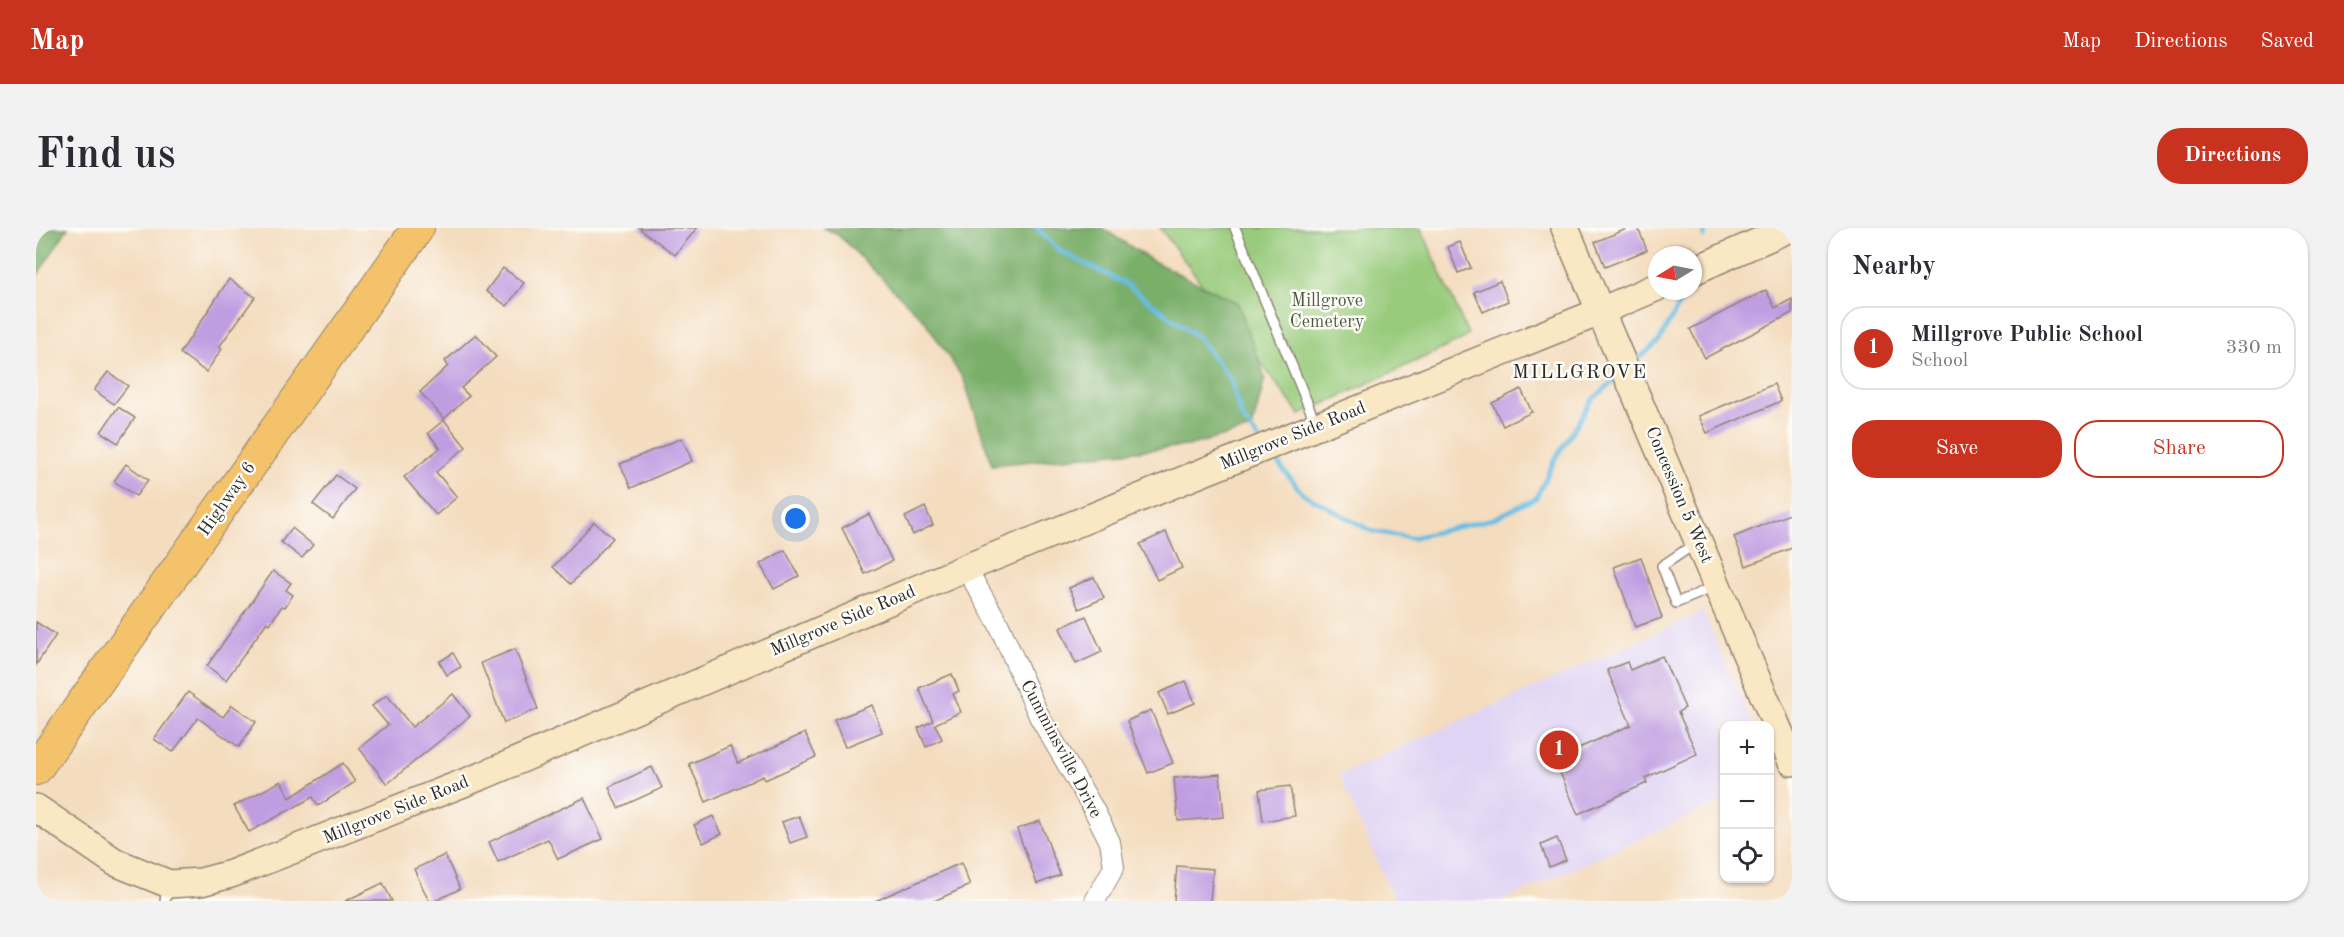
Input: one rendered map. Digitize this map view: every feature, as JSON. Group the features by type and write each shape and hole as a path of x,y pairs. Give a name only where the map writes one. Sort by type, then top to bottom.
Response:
{"highway":[{"name":"Highway 6","path":"36,770 418,228"}],"main road":[{"name":"Concession 5 West","path":"1565,228 1792,762"},
{"path":"1702,267 1790,228"},
{"name":"Millgrove Side Road","path":"36,808 115,862 167,892 231,874 484,775 966,568 1648,291"}],"street":[{"name":"Cumminsville Drive","path":"966,568 998,623 1040,718 1093,808 1110,842 1114,867 1095,901"}],"lane":[{"path":"1235,228 1317,426"},
{"path":"1698,541 1662,566 1676,603 1717,585"}],"shaded area":[{"path":"1703,612 1751,721 1720,721 1720,803 1501,901 1395,901 1339,775"}],"green space":[{"path":"36,228 68,228 36,277"},
{"path":"822,228 1102,228 1151,260 1238,303 1265,378 1252,429 1187,446 992,465 964,380 925,321 836,233"},
{"name":"Millgrove Cemetery","path":"1160,228 1421,228 1468,334 1461,340 1300,415"}],"building":[{"path":"639,228 697,228 675,255"},
{"path":"1629,228 1638,228 1647,250 1605,267 1595,242"},
{"path":"1460,242 1471,268 1458,273 1448,247"},
{"path":"503,268 524,283 507,306 486,291"},
{"path":"229,279 255,297 219,347 222,349 206,372 180,353"},
{"path":"1500,281 1508,301 1483,312 1474,292"},
{"path":"1766,290 1775,308 1792,299 1792,313 1705,358 1690,329"},
{"path":"476,334 496,357 461,388 469,396 444,419 420,392 448,366 445,361"},
{"path":"108,372 128,386 114,404 94,390"},
{"path":"1774,384 1781,401 1707,433 1699,416"},
{"path":"1521,389 1532,412 1503,426 1492,403"},
{"path":"118,407 135,418 118,443 101,432"},
{"path":"444,420 466,447 436,472 457,497 436,515 404,477 440,448 428,433"},
{"path":"682,438 692,461 631,488 620,464"},
{"path":"126,464 148,480 136,496 114,481"},
{"path":"336,475 355,489 333,519 313,504"},
{"path":"925,507 933,525 913,535 905,517"},
{"path":"1792,513 1792,548 1746,566 1734,537"},
{"path":"869,514 892,561 865,574 842,528"},
{"path":"594,522 613,538 571,584 553,567"},
{"path":"292,528 313,545 302,558 281,542"},
{"path":"1166,532 1182,568 1157,580 1140,544"},
{"path":"785,550 799,576 774,589 760,564"},
{"path":"1641,557 1662,618 1635,627 1614,567"},
{"path":"273,571 291,583 286,590 293,595 270,624 267,622 226,680 207,666"},
{"path":"1094,577 1104,598 1079,609 1069,588"},
{"path":"1086,616 1102,652 1076,664 1060,628"},
{"path":"36,622 56,635 36,665"},
{"path":"515,649 538,709 504,723 481,663"},
{"path":"453,653 461,667 447,675 439,662"},
{"path":"1662,656 1685,708 1678,712 1697,754 1645,778 1647,783 1578,814 1554,759 1631,725 1607,670 1627,662 1630,670"},
{"path":"952,674 959,691 953,694 961,712 935,724 942,739 926,747 918,728 933,721 919,688"},
{"path":"1186,681 1195,703 1168,714 1159,693"},
{"path":"188,692 223,717 232,705 256,722 239,747 198,718 173,752 154,739"},
{"path":"453,694 470,716 387,784 359,748 388,725 372,706 387,695 412,727"},
{"path":"872,705 882,732 845,747 834,720"},
{"path":"1151,710 1173,763 1148,773 1127,721"},
{"path":"805,733 816,757 765,780 763,776 706,802 689,764 730,746 738,763"},
{"path":"343,763 355,782 318,806 313,797 249,832 234,806 281,781 290,798"},
{"path":"652,767 662,788 618,808 609,787"},
{"path":"1220,774 1224,817 1178,821 1174,778"},
{"path":"1290,786 1295,816 1263,821 1259,790"},
{"path":"584,798 603,839 558,859 548,839 498,862 489,842"},
{"path":"713,816 722,834 703,843 694,825"},
{"path":"799,816 807,837 790,843 782,822"},
{"path":"1040,821 1060,875 1037,884 1017,829"},
{"path":"1557,838 1566,860 1549,867 1541,845"},
{"path":"445,855 460,889 435,901 429,901 414,869"},
{"path":"961,863 970,885 934,901 875,901"},
{"path":"1177,866 1213,869 1210,901 1174,901"},
{"path":"383,883 392,901 345,901"}],"waterway":[{"path":"1037,228 1060,251 1126,284 1199,338 1231,380 1241,416 1260,441"},
{"path":"1704,237 1706,228"},
{"path":"1637,360 1659,341 1682,300"},
{"path":"1271,454 1302,493 1371,531 1411,538 1492,519 1536,498 1555,459 1592,400 1615,380"}],"place":[{"name":"Millgrove Public School","path":"1559,750"}],"district":[{"name":"MILLGROVE","path":"1580,373"}]}
